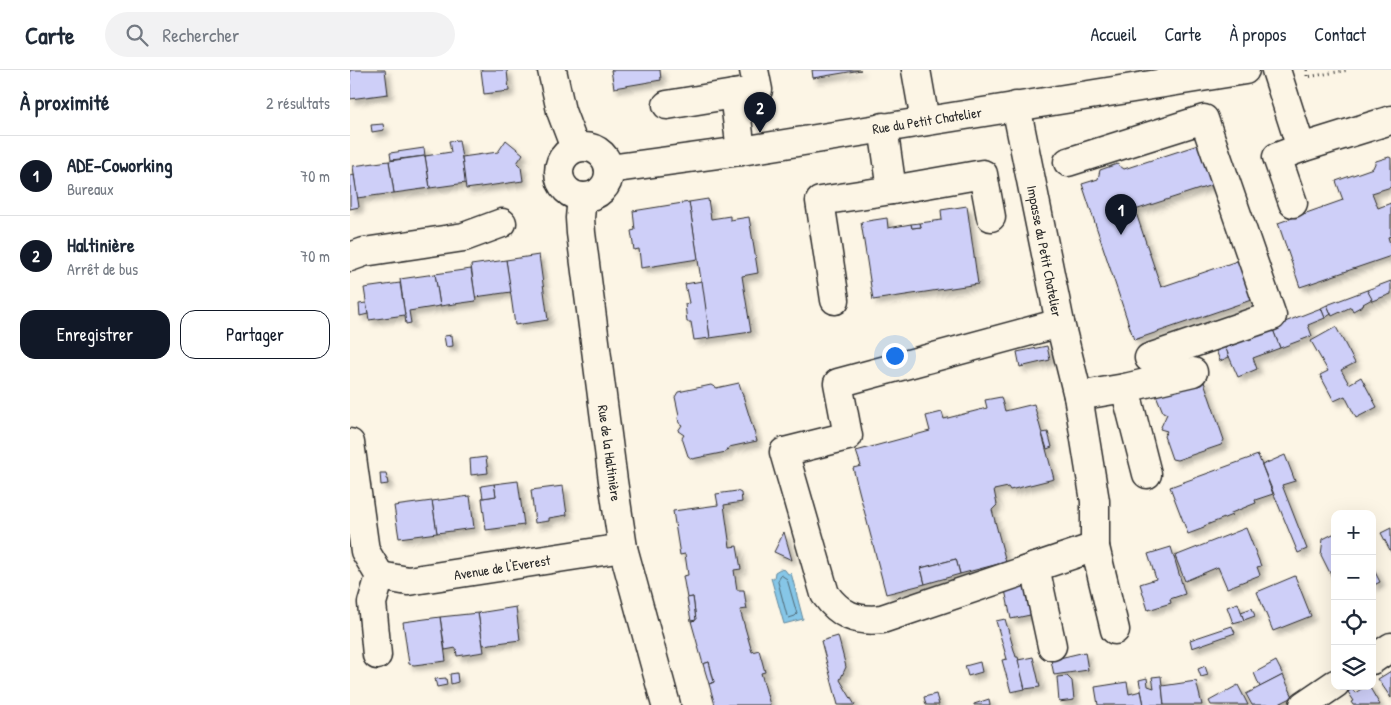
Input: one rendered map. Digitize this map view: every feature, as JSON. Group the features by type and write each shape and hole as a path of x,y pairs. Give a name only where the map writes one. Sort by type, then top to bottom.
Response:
{"street":[{"path":"552,70 561,111 575,148"},
{"path":"667,105 758,90 754,70"},
{"path":"916,70 925,121"},
{"path":"1276,70 1301,148"},
{"name":"Rue du Petit Chatelier","path":"609,169 925,121 1229,71"},
{"path":"1149,358 1272,316 1192,78"},
{"path":"734,94 741,150"},
{"name":"Impasse du Petit Chatelier","path":"1016,106 1060,323 1078,396 1095,501 1094,547 1115,630"},
{"path":"1068,162 1204,118"},
{"path":"1293,203 1277,157 1391,120"},
{"path":"882,127 892,190"},
{"path":"590,147 597,150 602,155 609,169 609,176 602,189 597,194 582,197 567,191 561,184 559,176 559,167 562,159 575,148 590,147"},
{"path":"835,300 820,201 983,174 992,217"},
{"name":"Rue de la Haltinière","path":"582,197 581,233 623,548 666,705"},
{"path":"350,257 364,252 464,237 502,223"},
{"path":"1060,323 838,383 848,436 784,452 825,594 832,604 853,618 867,621 882,619 1094,547"},
{"path":"1078,396 1125,388 1193,372"},
{"path":"1125,388 1147,474"},
{"path":"350,443 365,551 380,576 372,603 378,655"},
{"name":"Avenue de l'Everest","path":"380,576 408,581 623,548"},
{"path":"1034,567 1052,646"},
{"path":"1376,657 1391,647"},
{"path":"1304,705 1331,687"}],"path":[{"path":"1306,70 1307,77 1349,70"}],"water":[{"path":"780,569 785,570 788,574 791,573 803,619 784,624 771,578 774,578 775,572"}],"building":[{"path":"350,70 385,70 388,94 350,99"},
{"path":"481,70 507,70 509,91 484,94"},
{"path":"611,70 660,70 661,80 614,88"},
{"path":"812,70 861,70 813,78"},
{"path":"383,124 384,130 372,132 371,125"},
{"path":"459,140 466,183 430,188 425,156 451,152 449,141"},
{"path":"506,140 523,154 517,163 521,167 523,181 466,189 462,157 498,152"},
{"path":"1201,144 1215,184 1135,210 1161,287 1240,260 1254,299 1134,340 1082,184 1098,179 1100,170 1117,164 1124,169"},
{"path":"424,148 425,156 391,160 390,153"},
{"path":"425,156 430,188 394,193 389,161"},
{"path":"1391,158 1391,187 1372,193 1378,208 1391,203 1391,236 1388,237 1391,256 1300,287 1278,223 1343,200 1336,181 1373,168 1376,161"},
{"path":"389,161 394,193 357,198 353,166"},
{"path":"354,175 359,207 350,209 350,176"},
{"path":"708,199 711,219 730,216 730,220 749,217 758,273 742,276 751,332 710,338 689,202"},
{"path":"689,202 698,259 641,268 639,249 634,250 631,231 635,230 633,211"},
{"path":"967,206 978,284 873,300 861,222 887,218 888,228 911,224 912,228 921,227 920,223 942,220 941,210"},
{"path":"920,223 921,227 912,228 911,224"},
{"path":"539,255 548,320 515,325 506,260"},
{"path":"506,260 511,292 475,297 471,265"},
{"path":"471,269 476,301 440,306 435,274"},
{"path":"435,274 440,306 409,311 411,323 406,324 400,279"},
{"path":"702,281 710,338 694,340 691,322 687,322 685,304 689,303 685,284"},
{"path":"1391,281 1391,294 1372,301 1367,290"},
{"path":"400,283 405,315 369,320 364,288"},
{"path":"1367,290 1372,299 1364,305 1353,311 1351,307 1332,316 1327,305"},
{"path":"366,303 368,314 360,316 359,304"},
{"path":"1327,305 1331,314 1325,318 1321,308"},
{"path":"1321,308 1325,318 1308,325 1312,336 1280,348 1272,327"},
{"path":"1272,327 1280,348 1253,358 1257,369 1238,377 1224,345"},
{"path":"1336,327 1355,363 1341,370 1349,384 1361,377 1377,407 1356,418 1345,396 1334,401 1320,375 1328,371 1311,341"},
{"path":"452,335 453,346 446,347 444,336"},
{"path":"1047,346 1050,360 1020,367 1017,352"},
{"path":"1225,346 1229,357 1220,361 1216,350"},
{"path":"1203,379 1224,440 1221,445 1177,460 1172,459 1164,436 1167,431 1160,429 1167,414 1163,412 1156,395 1159,390"},
{"path":"739,383 757,441 729,447 726,452 692,459 688,456 682,438 684,435 678,431 682,425 679,423 675,397 678,392 711,385 716,388"},
{"path":"1001,397 1005,411 1034,404 1054,479 1010,490 1008,487 994,490 997,505 992,510 1006,562 960,574 956,559 921,568 925,584 886,594 853,468 861,466 856,451 930,431 926,416 942,412 944,419 987,408 985,400"},
{"path":"1048,432 1052,447 1047,449 1042,433"},
{"path":"1258,455 1273,494 1255,500 1256,503 1188,534 1170,487"},
{"path":"1285,455 1295,481 1282,485 1307,549 1298,553 1262,465"},
{"path":"486,457 488,473 471,475 470,459"},
{"path":"380,473 386,473 388,484 381,485"},
{"path":"518,481 524,525 486,530 482,498 496,496 494,484"},
{"path":"494,484 496,496 483,498 481,486"},
{"path":"563,486 567,515 535,523 531,490"},
{"path":"737,491 741,493 742,502 724,505 730,547 737,546 741,569 734,570 737,590 744,590 747,609 740,610 752,652 759,650 765,672 761,673 770,705 715,705 709,684 714,682 709,662 703,664 691,621 696,620 693,597 687,598 683,576 688,575 685,554 680,555 673,511 718,505 716,494"},
{"path":"470,496 474,528 437,533 432,501"},
{"path":"432,501 437,533 399,538 394,506"},
{"path":"1246,528 1261,566 1257,567 1260,575 1227,588 1218,567 1185,581 1175,556"},
{"path":"1391,528 1391,552 1381,533"},
{"path":"784,532 792,560 774,552"},
{"path":"1331,535 1331,575 1321,555 1323,539"},
{"path":"1171,547 1185,594 1170,599 1171,603 1148,610 1140,584 1156,579 1148,554"},
{"path":"956,559 960,574 925,584 921,568"},
{"path":"1376,574 1380,582 1376,584"},
{"path":"1295,576 1311,616 1273,631 1257,592"},
{"path":"1027,580 1035,614 1011,619 1004,585"},
{"path":"693,597 696,620 691,621 687,598"},
{"path":"1238,603 1244,620 1233,623 1227,607"},
{"path":"516,607 520,640 483,645 478,613"},
{"path":"1252,608 1255,616 1244,620 1241,612"},
{"path":"478,613 484,652 457,656 456,648 445,650 440,617"},
{"path":"440,617 446,661 409,664 403,622"},
{"path":"1005,619 1016,657 1018,657 1025,689 1011,692 1002,660 1007,659 996,621"},
{"path":"1232,626 1235,633 1192,648 1190,640"},
{"path":"838,636 846,667 840,680 855,705 838,705 821,641"},
{"path":"1085,652 1088,670 1054,675 1051,660"},
{"path":"1033,657 1040,687 1025,689 1018,660"},
{"path":"1276,661 1283,675 1260,687 1254,673"},
{"path":"709,662 714,682 709,684 703,664"},
{"path":"980,662 982,672 968,676 965,666"},
{"path":"1205,666 1208,675 1201,677 1198,669"},
{"path":"1391,671 1391,698 1378,679"},
{"path":"457,673 458,682 451,684 450,674"},
{"path":"1283,675 1293,697 1277,705 1252,705 1246,694"},
{"path":"1067,676 1072,681 1074,700 1059,702 1057,677"},
{"path":"1161,676 1164,705 1144,705 1139,680 1147,678 1148,686 1154,688 1152,677"},
{"path":"446,678 447,685 437,687 435,679"},
{"path":"1196,681 1202,705 1164,705 1162,686"},
{"path":"1127,682 1129,694 1141,691 1144,705 1098,705 1095,687"},
{"path":"1238,685 1248,705 1211,705 1209,701"},
{"path":"1353,690 1355,693 1360,690 1371,690 1380,705 1353,705 1351,702 1354,701 1348,692"},
{"path":"936,694 939,705 926,705 924,697"},
{"path":"989,699 990,705 974,705 974,704"}],"place":[{"name":"Haltinière","path":"760,133"},
{"name":"ADE-Coworking","path":"1121,235"}]}
